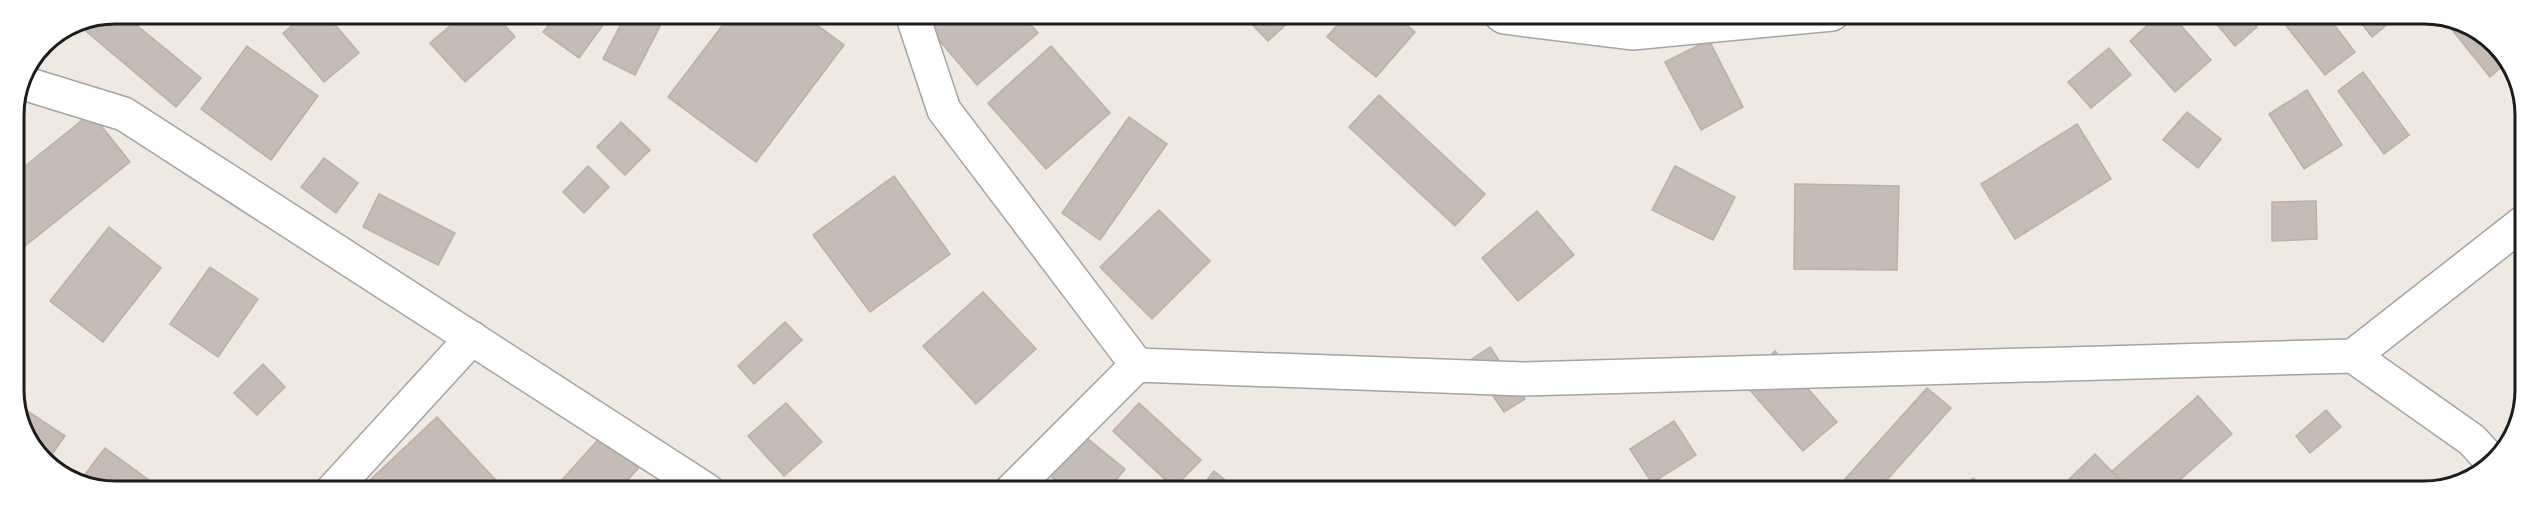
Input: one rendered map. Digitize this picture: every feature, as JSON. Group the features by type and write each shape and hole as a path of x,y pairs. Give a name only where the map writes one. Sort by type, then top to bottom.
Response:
{"street":[{"path":"915,24 944,110 1137,365"},
{"path":"1560,24 1632,33 1727,24"},
{"path":"30,85 124,114 692,481"},
{"path":"1021,481 1137,365 1523,379 2353,356 2515,229"},
{"path":"341,481 472,339"},
{"path":"2353,356 2472,440 2486,456"}],"building":[{"path":"115,24 135,24 201,78 176,107 84,30"},
{"path":"294,24 334,24 359,53 324,82 283,33"},
{"path":"452,24 504,24 515,37 465,82 430,43"},
{"path":"549,24 604,24 579,58 543,32"},
{"path":"621,24 656,24 660,26 635,75 603,59"},
{"path":"723,24 816,24 844,45 756,162 668,97"},
{"path":"926,24 1030,24 1038,33 977,85"},
{"path":"1252,24 1286,24 1268,41"},
{"path":"1338,24 1406,24 1415,32 1376,77 1327,37"},
{"path":"2149,24 2180,24 2211,60 2175,92 2130,41"},
{"path":"2216,24 2254,24 2257,27 2235,46"},
{"path":"2285,24 2334,24 2355,52 2325,75"},
{"path":"2362,24 2388,24 2372,37"},
{"path":"2451,29 2474,39 2496,60 2501,67 2490,77"},
{"path":"1709,40 1743,107 1701,130 1665,62"},
{"path":"247,46 318,96 271,160 201,109"},
{"path":"1051,46 1110,113 1046,169 988,103"},
{"path":"2109,48 2131,75 2091,108 2068,82"},
{"path":"2363,72 2409,135 2384,154 2338,91"},
{"path":"2307,90 2342,145 2304,169 2269,114"},
{"path":"1379,95 1485,194 1455,226 1349,127"},
{"path":"2187,112 2221,139 2198,168 2163,140"},
{"path":"91,113 130,162 24,247 24,167"},
{"path":"1129,117 1167,144 1100,240 1062,213"},
{"path":"621,122 650,150 625,175 597,147"},
{"path":"2077,124 2111,179 2015,239 1981,184"},
{"path":"324,158 358,183 336,213 301,187"},
{"path":"588,166 609,187 584,213 563,192"},
{"path":"1675,166 1735,197 1713,240 1652,210"},
{"path":"894,176 950,254 870,312 813,235"},
{"path":"1795,184 1899,186 1897,270 1794,269"},
{"path":"379,194 455,233 438,265 363,227"},
{"path":"2316,201 2317,239 2272,241 2272,202"},
{"path":"1159,210 1210,261 1152,319 1100,267"},
{"path":"1537,211 1574,255 1518,301 1482,258"},
{"path":"109,227 161,268 103,342 50,301"},
{"path":"210,267 258,299 218,357 170,324"},
{"path":"983,292 1036,349 976,404 923,346"},
{"path":"785,322 802,340 754,384 738,366"},
{"path":"1490,347 1525,399 1504,412 1469,361"},
{"path":"1775,351 1837,422 1803,451 1742,381"},
{"path":"263,364 285,387 257,415 234,393"},
{"path":"1927,388 1951,408 1886,481 1843,481"},
{"path":"2198,396 2232,434 2178,481 2121,481 2112,471"},
{"path":"786,403 822,442 784,476 748,436"},
{"path":"1139,403 1201,460 1181,481 1167,481 1113,431"},
{"path":"2326,410 2341,427 2310,453 2296,436"},
{"path":"27,411 65,436 52,455 36,435"},
{"path":"437,417 497,481 369,481"},
{"path":"1674,421 1696,455 1655,481 1651,481 1630,449"},
{"path":"613,423 649,456 627,481 561,481"},
{"path":"1077,430 1125,469 1115,481 1056,481 1044,471"},
{"path":"105,448 150,481 103,480 84,475"},
{"path":"2095,454 2121,481 2067,481"},
{"path":"1214,471 1226,481 1206,481"}]}
